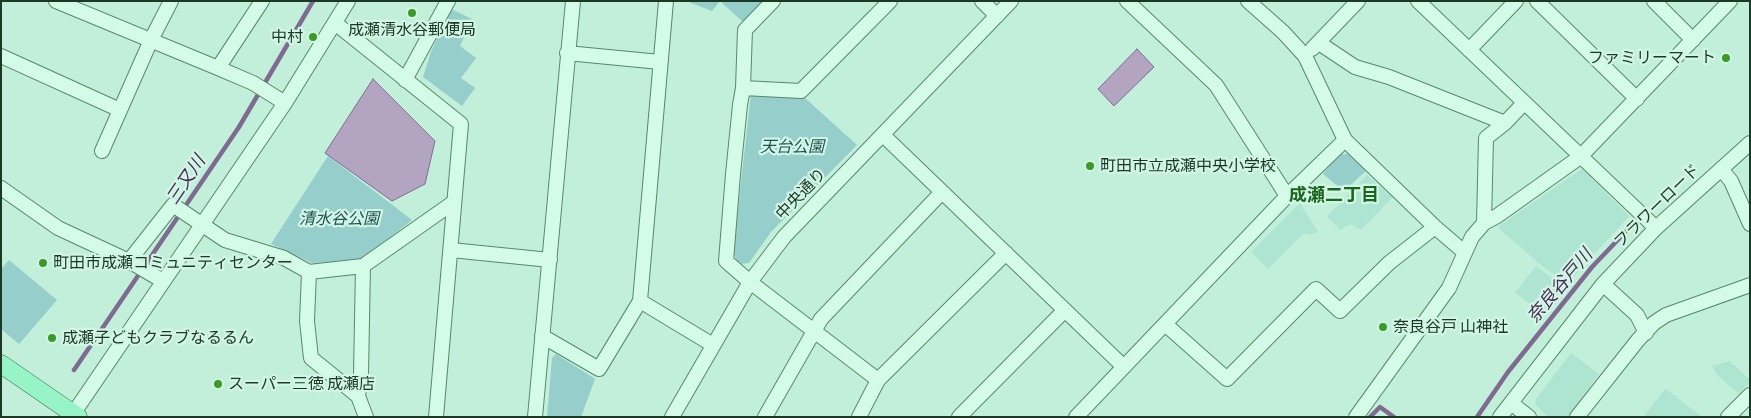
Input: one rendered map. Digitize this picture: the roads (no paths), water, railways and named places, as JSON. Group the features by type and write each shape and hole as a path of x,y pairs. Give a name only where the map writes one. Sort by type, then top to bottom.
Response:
{"main road":[{"path":"1,364 74,416"}],"street":[{"path":"56,1 252,83 285,103"},
{"path":"102,151 171,1"},
{"path":"218,68 262,1"},
{"path":"74,416 285,103 348,1"},
{"path":"405,80 448,1"},
{"path":"535,417 573,1"},
{"path":"542,336 599,368 640,301 666,1"},
{"path":"773,1 745,30 743,88 733,174 726,261 750,282 878,380"},
{"path":"743,88 801,91 890,1"},
{"path":"982,1 997,16"},
{"name":"中央通り","path":"672,417 750,282 769,255 799,220 1012,1"},
{"path":"1126,1 1216,85 1288,196"},
{"path":"1248,1 1283,32 1305,56 1345,140 1435,227 1464,252"},
{"path":"1305,56 1358,1"},
{"path":"1418,1 1656,228"},
{"path":"1469,50 1516,1"},
{"path":"1537,1 1637,98"},
{"path":"1654,1 1694,40"},
{"path":"1356,417 1449,288 1472,237 1484,223 1497,216 1580,157 1730,1"},
{"path":"335,23 461,124 436,417"},
{"path":"1318,43 1355,67 1389,78 1505,123"},
{"path":"567,53 660,62"},
{"path":"1,56 120,110"},
{"path":"1484,223 1486,138 1505,123 1524,103"},
{"path":"883,135 1124,367"},
{"path":"1076,417 1288,196 1345,140"},
{"name":"フラワーロード","path":"1500,417 1603,284 1656,228 1750,143"},
{"path":"1721,169 1731,180 1750,224"},
{"path":"1,188 58,228 131,262 164,281"},
{"path":"766,417 821,319 942,192"},
{"path":"131,262 173,205 225,240 284,258 309,272 362,266 454,202"},
{"path":"1165,324 1227,379 1316,289 1340,311 1389,263 1435,227"},
{"path":"451,250 550,260"},
{"path":"859,417 878,380 1006,253"},
{"path":"362,266 361,375 358,396 366,417"},
{"path":"309,272 307,321 311,358 358,396"},
{"path":"1603,284 1637,315 1646,333"},
{"path":"1577,417 1638,340 1654,323 1666,316 1750,285"},
{"path":"640,301 713,345"},
{"path":"959,417 1065,310"},
{"path":"1728,417 1750,395"},
{"path":"1511,403 1530,417"}],"waterway":[{"name":"三又川","path":"74,370 239,127 313,1"},
{"name":"奈良谷戸川","path":"1477,417 1508,372 1592,267 1632,225"},
{"name":"奈良谷戸川","path":"1370,417 1380,407 1394,417"}],"place":[{"name":"成瀬清水谷郵便局","path":"412,13"},
{"name":"中村","path":"313,37"},
{"name":"ファミリーマート","path":"1726,58"},
{"name":"町田市立成瀬中央小学校","path":"1090,166"},
{"name":"町田市成瀬コミュニティセンター","path":"43,263"},
{"name":"奈良谷戸 山神社","path":"1383,327"},
{"name":"成瀬子どもクラブなるるん","path":"52,338"},
{"name":"スーパー三徳 成瀬店","path":"218,384"}],"district":[{"name":"成瀬二丁目","path":"1334,195"}],"park label":[{"name":"天台公園","path":"792,147"},
{"name":"清水谷公園","path":"339,219"}]}
